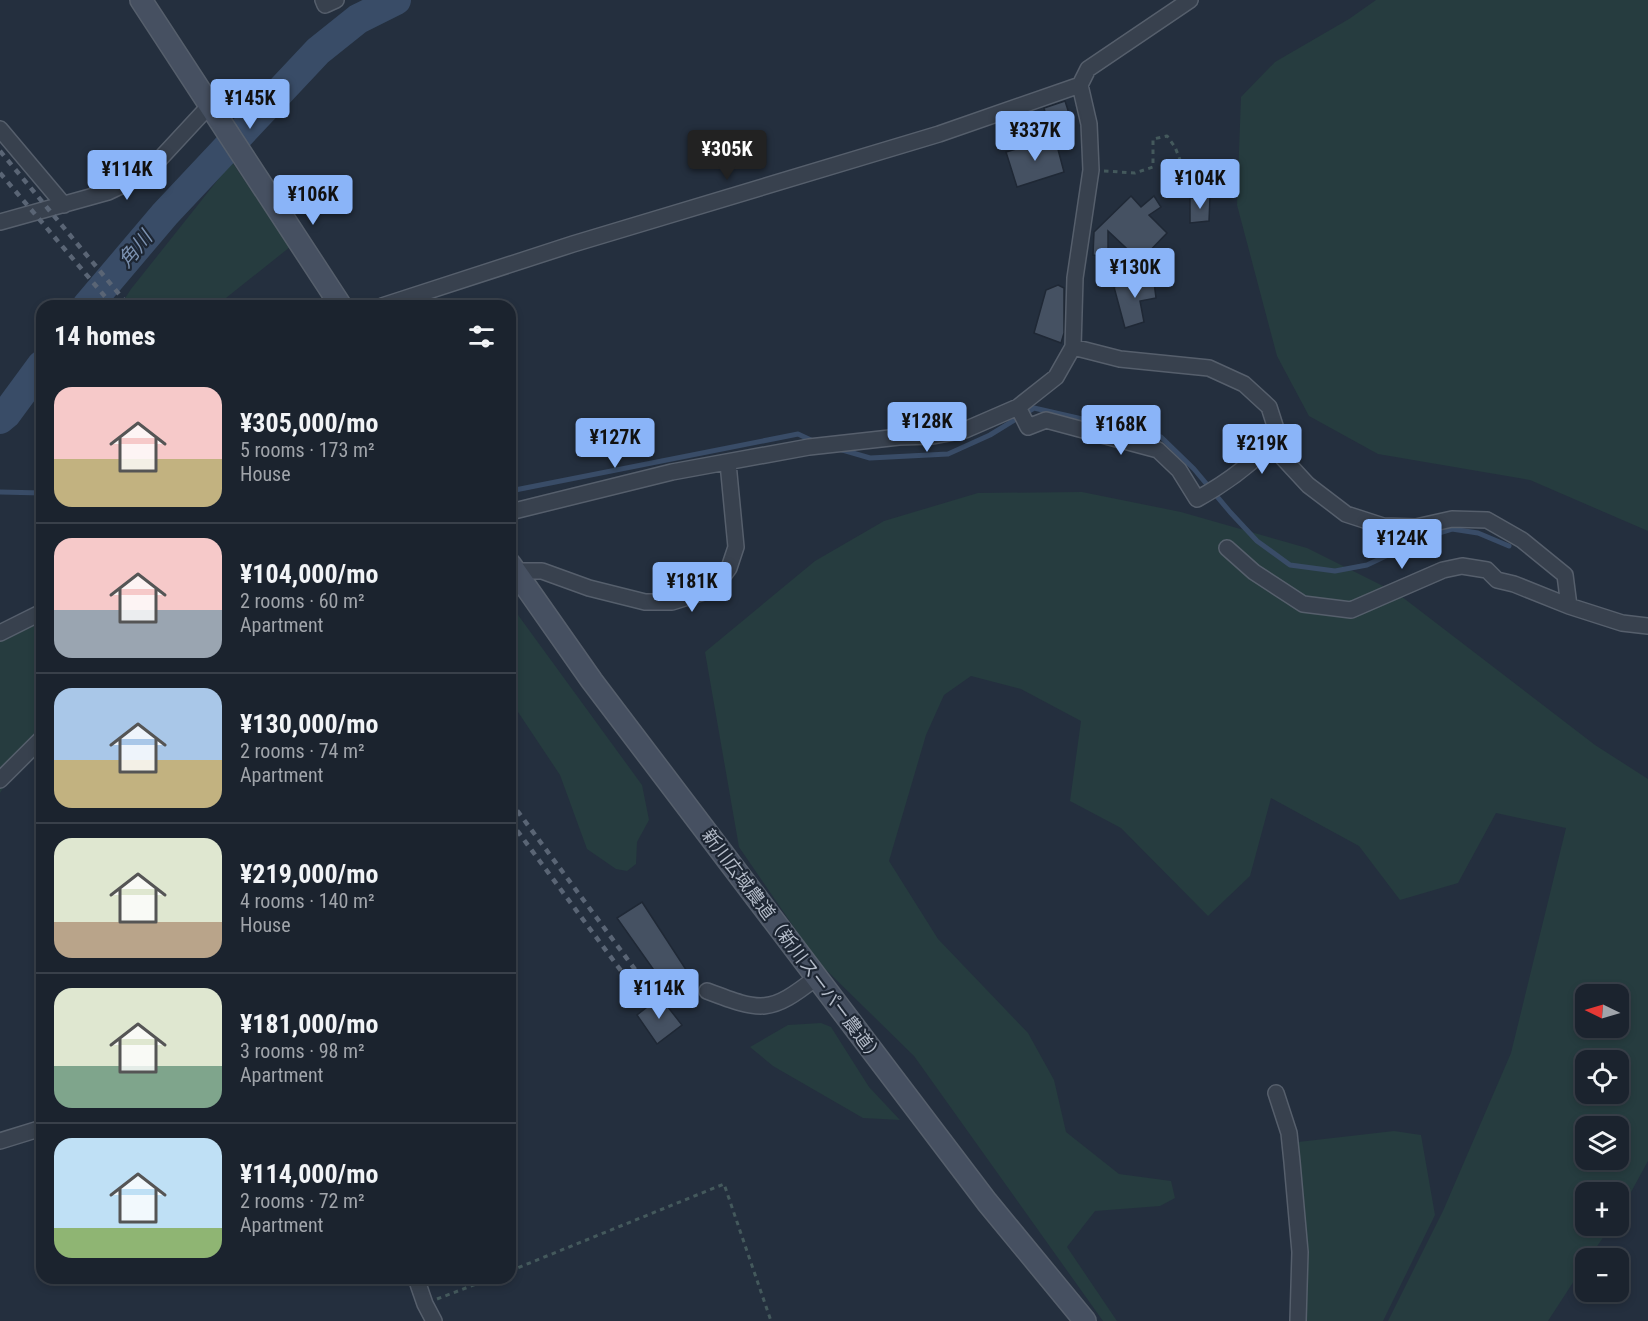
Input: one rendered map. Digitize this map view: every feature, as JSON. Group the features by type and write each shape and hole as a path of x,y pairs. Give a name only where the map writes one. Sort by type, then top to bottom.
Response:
{"street":[{"path":"141,0 337,300"},
{"path":"323,0 325,5 336,0"},
{"path":"516,511 672,472 809,447 899,437 933,436 964,430 1018,407 1056,377 1073,347 1075,278 1091,170 1089,124 1080,85 1088,69 1190,0"},
{"path":"400,300 573,244 939,134 1080,85"},
{"path":"0,222 108,192 146,174 213,110"},
{"path":"0,129 64,205"},
{"path":"1073,347 1120,358 1209,368 1244,384 1269,407 1283,458 1308,485 1346,514 1383,526 1416,527 1452,519 1487,520 1522,540 1565,576 1569,606"},
{"path":"1018,407 1028,427 1046,420 1158,450 1179,470 1197,499 1222,485 1262,454 1278,435"},
{"path":"516,569 542,571 589,588 645,602 672,602 704,592 721,579 729,568 736,547 728,463"},
{"path":"1227,548 1254,572 1303,604 1351,610 1443,570 1462,566 1486,570 1497,580 1514,584 1569,606 1622,623 1648,626"},
{"name":"新川広域農道（新川スーパー農道）","path":"516,576 592,681 987,1202 1085,1321"},
{"path":"0,633 36,615"},
{"path":"0,780 36,744"},
{"path":"707,991 742,1004 764,1007 791,997 817,977"},
{"path":"1276,1093 1289,1133 1300,1252 1298,1321"},
{"path":"0,1142 36,1130"},
{"path":"418,1284 424,1304 434,1321"}],"path":[{"path":"1091,170 1135,172 1153,167 1153,140 1167,136 1191,188"},
{"path":"516,1269 724,1184 771,1321"},
{"path":"424,1304 476,1284"}],"green space":[{"path":"1376,0 1648,0 1648,531 1530,480 1378,454 1309,416 1277,356 1237,205 1241,97 1275,62 1349,19"},
{"path":"232,162 290,247 224,300 124,300"},
{"path":"1082,492 1181,512 1307,548 1397,593 1595,745 1648,779 1648,1161 1629,1196 1629,1182 1575,1182 1575,1236 1604,1236 1596,1248 1575,1248 1575,1279 1548,1321 1388,1321 1443,1211 1511,1053 1566,828 1496,813 1458,883 1400,900 1359,846 1271,798 1250,876 1208,916 1121,828 1070,801 1081,721 1021,689 971,676 944,695 926,735 889,861 938,939 1028,1033 1054,1080 1066,1132 1119,1174 1171,1181 1175,1198 1160,1206 1095,1211 1067,1247 1117,1321 1103,1321 914,1056 817,961 739,847 705,652 815,561 884,521 978,493"},
{"path":"516,612 642,785 649,820 637,842 636,864 627,871 616,869 587,849 560,775 516,709"},
{"path":"36,617 36,750 12,774 0,793 0,641"},
{"path":"821,1023 831,1027 869,1087 900,1120 863,1118 773,1066 750,1047 788,1025"},
{"path":"1394,1131 1421,1135 1435,1215 1383,1321 1304,1321 1298,1142"}],"building":[{"path":"1065,101 1074,129 1051,134 1044,108"},
{"path":"1055,138 1064,172 1017,187 1006,152"},
{"path":"1131,196 1141,207 1154,196 1161,207 1149,215 1167,233 1140,261 1108,231 1108,256 1093,255 1094,232"},
{"path":"1210,197 1209,221 1190,223 1190,198"},
{"path":"1153,274 1156,298 1140,301 1144,322 1125,328 1114,287"},
{"path":"1058,285 1064,288 1064,333 1061,343 1034,333 1046,290"},
{"path":"642,902 696,985 675,1000 617,918"},
{"path":"660,997 682,1025 657,1044 637,1015"}],"waterway":[{"name":"角川","path":"92,300 165,214 318,51 358,19 396,0"},
{"name":"角川","path":"0,419 36,373"},
{"path":"839,449 870,458 948,454 990,435 1034,408 1161,437 1194,469 1257,541 1290,565 1335,571 1367,565 1426,537 1452,529 1478,533 1509,546"},
{"path":"516,490 798,434 813,441"},
{"path":"0,492 36,493"}],"railway":[{"path":"0,151 124,300"},
{"path":"0,173 108,300"},
{"path":"516,809 648,987"},
{"path":"516,829 639,995"}]}
